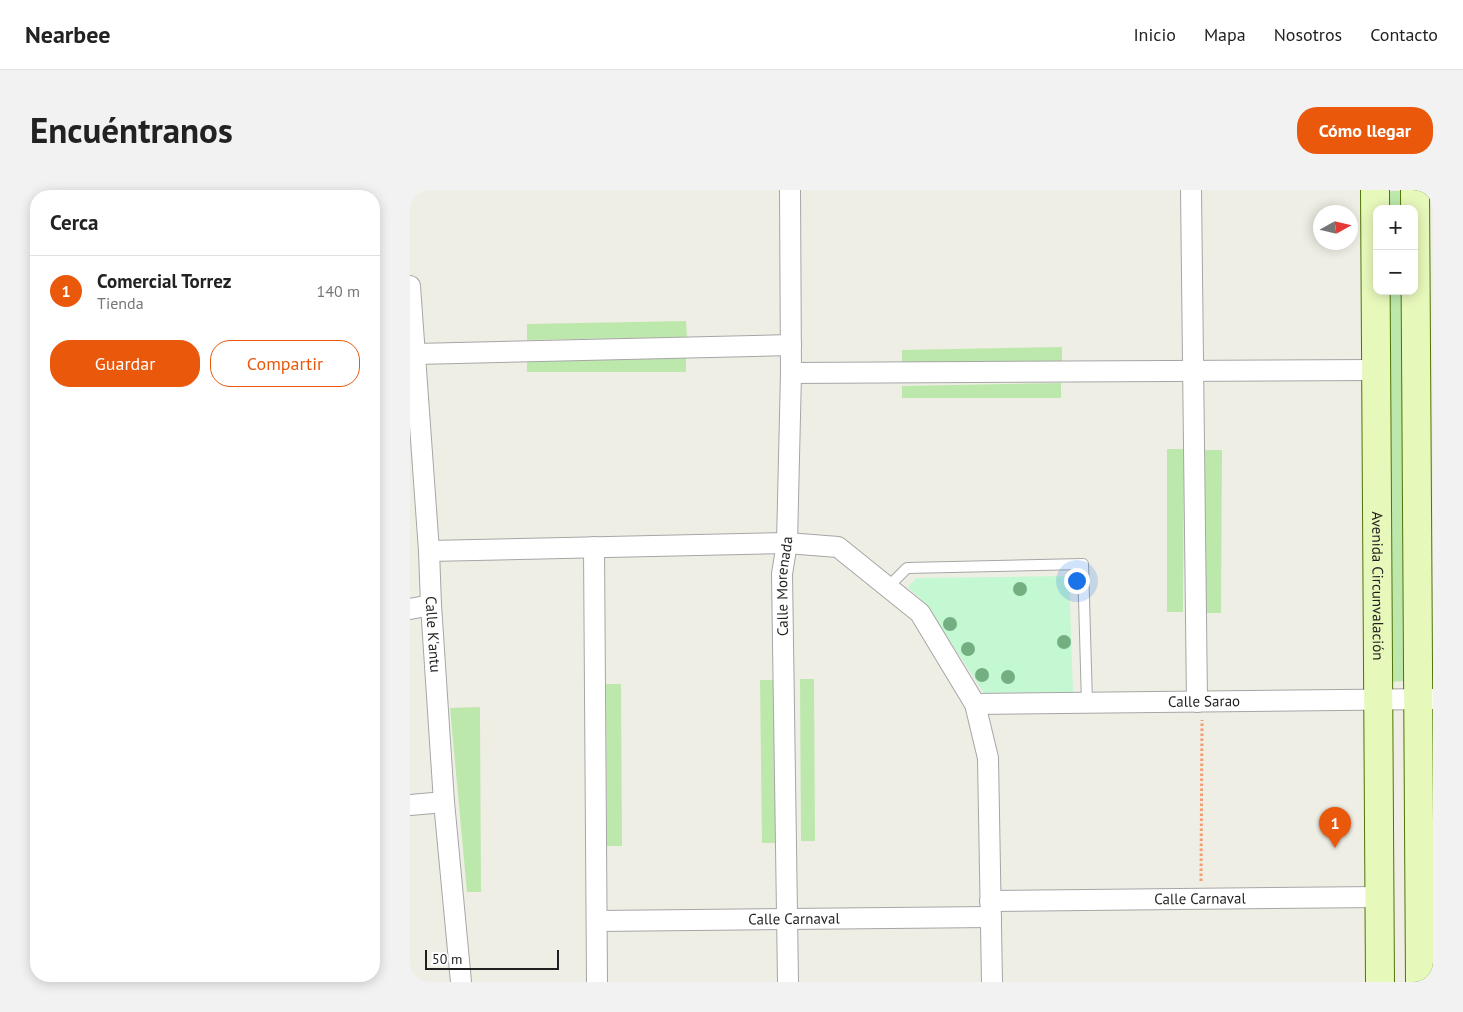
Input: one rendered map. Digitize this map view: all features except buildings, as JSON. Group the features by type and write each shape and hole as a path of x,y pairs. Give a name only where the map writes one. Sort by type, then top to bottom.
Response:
{"main road":[{"name":"Avenida Circunvalación","path":"1374,190 1380,982"},
{"path":"1416,190 1426,699 1426,899 1420,982"}],"street":[{"name":"Calle Morenada","path":"788,982 782,574 787,543 792,374 790,190"},
{"path":"1191,190 1199,702"},
{"name":"Calle K'antu","path":"410,286 429,551 444,802 461,982"},
{"path":"414,362 791,345"},
{"path":"792,374 1375,370"},
{"path":"429,551 787,543 838,547 920,613 975,704 988,758 992,982"},
{"path":"594,547 598,982"},
{"path":"410,608 431,605"},
{"name":"Calle Sarao","path":"975,704 1426,699"},
{"path":"410,805 444,802"},
{"name":"Calle Carnaval","path":"598,921 788,919 1201,899 1379,897"}],"lane":[{"path":"888,587 907,568 1083,564 1087,703"}],"path":[{"path":"1199,702 1201,899"}],"green space":[{"path":"1391,191 1400,191 1405,197 1405,205 1386,205 1386,197"},
{"path":"1386,295 1406,295 1409,681 1387,682"},
{"path":"686,321 687,337 527,340 527,324"},
{"path":"1062,347 1062,363 902,366 902,350"},
{"path":"686,357 686,372 527,372 527,360"},
{"path":"1061,383 1061,398 902,398 902,386"},
{"path":"1167,449 1184,449 1183,612 1167,612"},
{"path":"1205,450 1222,450 1221,613 1205,613"},
{"path":"1069,576 1073,692 984,693 925,603 908,587 916,578"},
{"path":"800,679 814,679 815,841 801,841"},
{"path":"760,680 775,680 777,843 762,843"},
{"path":"606,684 621,684 622,846 607,846"},
{"path":"480,707 481,892 467,892 450,708"}],"place":[{"name":"Comercial Torrez","path":"1335,848"}]}
